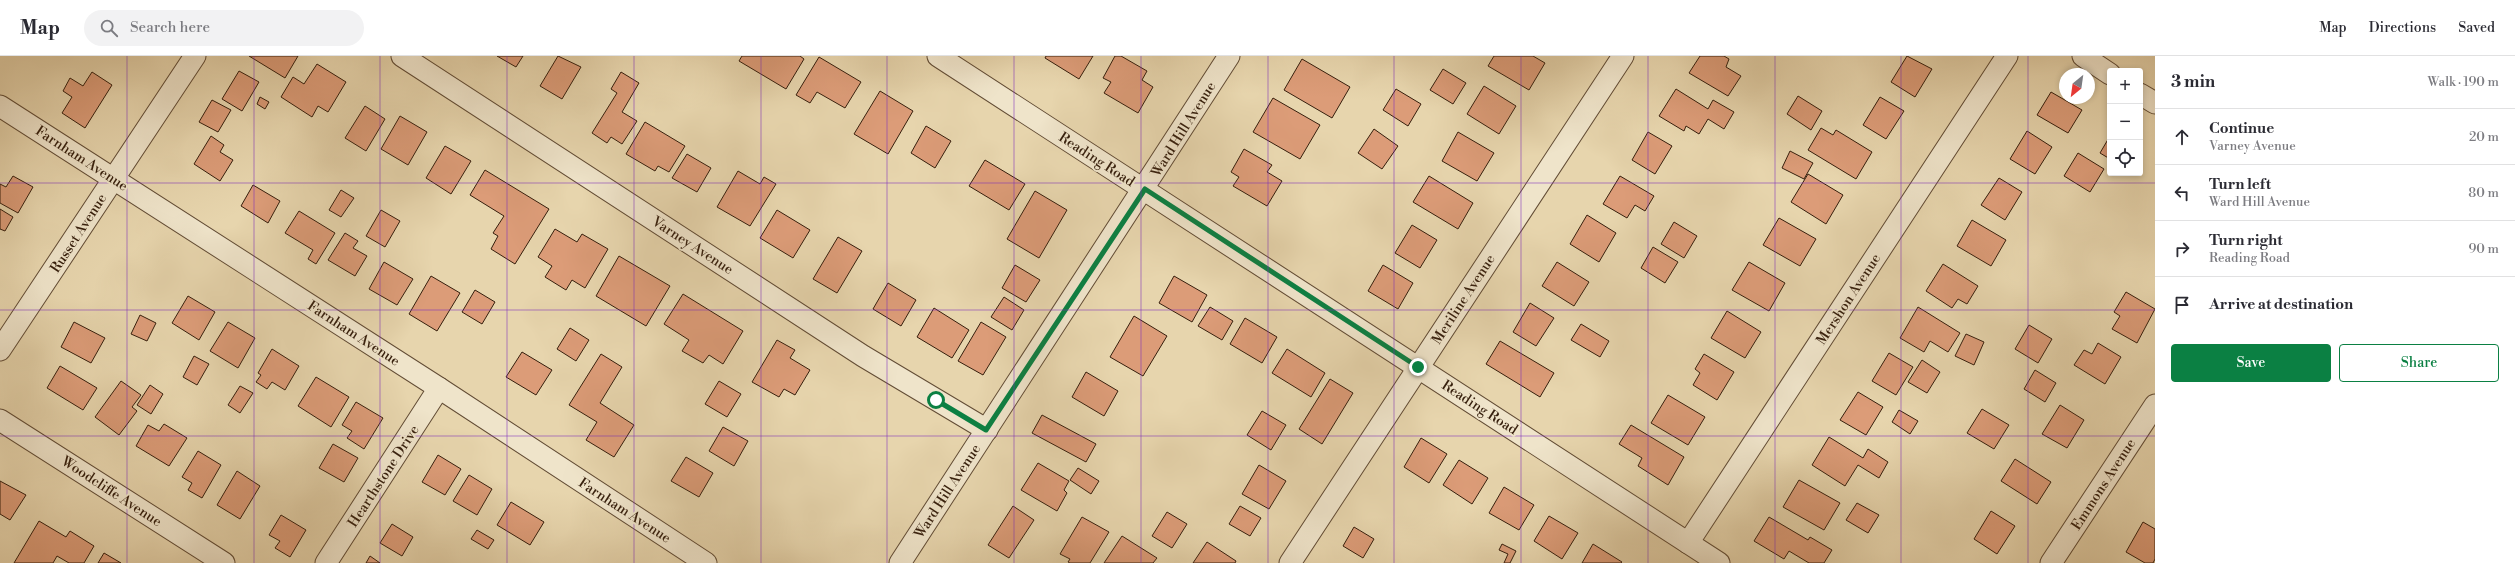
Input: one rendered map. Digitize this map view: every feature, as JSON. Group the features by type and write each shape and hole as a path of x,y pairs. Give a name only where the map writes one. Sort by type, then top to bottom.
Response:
{"street":[{"name":"Russet Avenue","path":"0,350 195,56"},
{"name":"Varney Avenue","path":"402,56 863,356 986,430"},
{"name":"Reading Road","path":"938,56 1719,563"},
{"name":"Ward Hill Avenue","path":"900,563 1145,189 1229,56"},
{"name":"Meriline Avenue","path":"1290,563 1622,56"},
{"name":"Mershon Avenue","path":"1688,543 2007,56"},
{"path":"2083,56 2107,72"},
{"path":"2143,96 2155,103"},
{"name":"Farnham Avenue","path":"0,106 439,388 706,563"},
{"name":"Hearthstone Drive","path":"326,563 439,388"},
{"name":"Emmons Avenue","path":"2051,563 2155,405"},
{"name":"Woodcliffe Avenue","path":"0,420 224,563"}],"building":[{"path":"249,56 298,56 285,78"},
{"path":"497,56 523,56 516,67"},
{"path":"558,56 581,67 562,99 540,86"},
{"path":"742,56 800,56 804,59 786,89 739,61"},
{"path":"1046,56 1093,56 1079,79 1045,58"},
{"path":"1115,56 1121,56 1147,71 1142,80 1153,87 1138,113 1104,93 1111,82 1103,78"},
{"path":"1494,56 1533,56 1545,63 1529,90 1488,66"},
{"path":"1700,56 1724,56 1729,59 1726,67 1741,76 1728,96 1689,73"},
{"path":"1907,56 1932,69 1915,97 1891,82"},
{"path":"819,57 861,82 845,108 817,92 810,103 796,95"},
{"path":"1302,59 1350,87 1332,118 1284,90"},
{"path":"317,64 346,82 328,112 318,106 312,117 281,97 293,77 304,84"},
{"path":"1443,69 1466,83 1453,104 1430,90"},
{"path":"239,71 259,82 242,111 222,99"},
{"path":"92,72 112,85 85,128 62,113 72,97 63,91 70,78 83,86"},
{"path":"621,72 639,83 622,112 637,121 622,144 611,137 607,143 592,133 617,93 611,89"},
{"path":"1484,86 1516,106 1499,134 1467,114"},
{"path":"1396,89 1421,104 1408,126 1383,110"},
{"path":"1676,89 1708,109 1713,100 1734,112 1724,129 1708,119 1699,134 1686,126 1684,131 1659,116"},
{"path":"880,91 913,111 888,154 854,134"},
{"path":"2051,92 2059,97 2059,104 2072,104 2082,110 2068,133 2037,115"},
{"path":"1798,96 1822,111 1811,130 1787,114"},
{"path":"260,97 269,102 265,109 257,104"},
{"path":"1880,97 1904,111 1886,139 1863,125"},
{"path":"1273,98 1320,125 1300,159 1253,132"},
{"path":"212,100 231,110 218,132 199,122"},
{"path":"365,106 385,119 366,151 345,138"},
{"path":"400,116 427,132 408,165 381,149"},
{"path":"645,122 685,146 669,172 658,166 655,171 626,154"},
{"path":"926,126 951,141 935,168 911,153"},
{"path":"1821,128 1833,135 1836,130 1872,152 1856,179 1808,150"},
{"path":"1374,129 1398,146 1382,169 1358,153"},
{"path":"2027,131 2052,147 2035,174 2010,159"},
{"path":"1458,132 1494,153 1477,181 1442,161"},
{"path":"1648,132 1672,146 1655,174 1632,160"},
{"path":"211,136 224,145 220,152 233,160 220,181 194,164"},
{"path":"2107,141 2107,157 2100,153"},
{"path":"445,146 471,161 451,194 426,178"},
{"path":"1244,149 1272,165 1267,172 1282,181 1267,206 1233,186 1239,177 1231,172"},
{"path":"1790,151 1813,163 1804,179 1782,168"},
{"path":"2078,153 2104,169 2090,192 2064,176"},
{"path":"687,154 711,168 697,192 672,178"},
{"path":"985,160 1025,184 1009,210 969,186"},
{"path":"485,170 549,209 515,264 491,249 498,236 493,233 504,216 470,195"},
{"path":"738,171 760,184 764,177 776,184 750,226 717,207"},
{"path":"1808,174 1843,195 1826,224 1791,202"},
{"path":"13,176 33,187 18,213 0,203 0,184 6,187"},
{"path":"1429,176 1473,203 1458,229 1413,202"},
{"path":"1620,176 1654,196 1645,211 1635,205 1627,218 1603,204"},
{"path":"1999,178 2022,192 2005,220 1981,205"},
{"path":"253,185 280,201 268,223 241,206"},
{"path":"341,190 354,198 341,217 329,210"},
{"path":"1035,191 1067,210 1039,258 1007,239"},
{"path":"0,209 13,217 5,231 0,229"},
{"path":"381,210 400,221 385,247 366,236"},
{"path":"777,210 810,230 793,258 760,238"},
{"path":"299,211 335,233 316,264 308,259 313,250 285,233"},
{"path":"1587,215 1616,233 1599,262 1570,244"},
{"path":"1779,218 1816,239 1800,266 1763,245"},
{"path":"1972,220 2006,240 1991,266 1957,246"},
{"path":"1674,222 1697,236 1684,258 1661,244"},
{"path":"1412,225 1437,240 1420,268 1395,253"},
{"path":"555,229 577,242 582,234 608,249 585,288 572,280 566,290 545,277 552,266 538,257"},
{"path":"345,233 358,241 353,248 367,256 355,276 328,260"},
{"path":"838,237 862,251 837,293 813,279"},
{"path":"1653,247 1678,262 1665,283 1641,268"},
{"path":"619,256 670,286 646,326 596,296"},
{"path":"384,262 413,279 397,305 369,289"},
{"path":"1557,262 1589,282 1574,306 1542,286"},
{"path":"1749,262 1785,283 1769,311 1732,290"},
{"path":"1943,264 1978,286 1967,304 1958,299 1952,308 1926,291"},
{"path":"1015,265 1040,280 1026,302 1002,288"},
{"path":"1383,265 1413,283 1398,309 1368,291"},
{"path":"431,276 460,293 437,331 409,314"},
{"path":"1174,276 1207,295 1192,322 1159,303"},
{"path":"888,283 916,300 901,326 873,309"},
{"path":"475,290 495,302 482,324 462,312"},
{"path":"2126,292 2155,309 2137,343 2112,329 2120,316 2114,312"},
{"path":"683,294 743,331 723,364 709,355 703,363 682,351 689,340 664,324"},
{"path":"188,296 215,312 199,340 172,323"},
{"path":"1004,297 1024,310 1012,330 991,317"},
{"path":"1530,303 1554,318 1536,346 1513,332"},
{"path":"1210,307 1233,321 1222,340 1198,326"},
{"path":"1918,307 1960,333 1948,352 1930,341 1924,352 1900,338"},
{"path":"934,308 969,330 952,358 917,337"},
{"path":"1727,311 1761,332 1745,358 1711,338"},
{"path":"140,315 156,323 147,341 131,334"},
{"path":"1134,316 1167,336 1143,376 1110,357"},
{"path":"1245,318 1277,337 1262,363 1230,344"},
{"path":"74,322 105,338 91,363 61,347"},
{"path":"228,322 255,338 238,368 210,351"},
{"path":"981,322 1006,337 983,375 958,361"},
{"path":"1581,324 1609,341 1600,357 1571,340"},
{"path":"2029,325 2052,339 2038,363 2015,349"},
{"path":"570,328 589,340 576,361 557,349"},
{"path":"1966,334 1984,342 1974,365 1955,356"},
{"path":"777,340 795,350 790,358 810,370 795,395 784,389 779,397 752,382"},
{"path":"1500,341 1554,373 1540,397 1486,364"},
{"path":"2098,343 2121,357 2105,384 2074,365 2084,350 2092,354"},
{"path":"272,349 299,366 285,390 272,382 267,389 256,382 261,375 258,373"},
{"path":"1287,349 1325,373 1311,397 1272,373"},
{"path":"522,352 552,370 536,395 506,377"},
{"path":"1889,353 1913,367 1896,395 1872,381"},
{"path":"601,354 622,367 600,403 634,425 614,457 586,440 597,422 569,405"},
{"path":"1704,354 1734,372 1717,400 1693,385 1700,373 1695,369"},
{"path":"194,356 209,364 197,385 183,377"},
{"path":"1922,360 1940,372 1927,393 1908,382"},
{"path":"60,366 97,388 83,410 47,388"},
{"path":"2035,370 2056,383 2045,402 2024,389"},
{"path":"1086,372 1118,391 1104,416 1072,397"},
{"path":"316,377 349,397 331,427 298,406"},
{"path":"1330,379 1353,393 1322,444 1299,429"},
{"path":"121,381 141,395 132,407 137,411 119,435 95,417"},
{"path":"719,381 741,394 727,417 705,404"},
{"path":"150,385 163,394 151,414 137,405"},
{"path":"240,386 253,393 240,413 228,405"},
{"path":"1858,392 1883,407 1866,435 1840,420"},
{"path":"1668,395 1705,417 1688,445 1651,423"},
{"path":"356,402 383,418 364,449 347,438 352,431 342,425"},
{"path":"2060,405 2084,420 2067,448 2042,434"},
{"path":"1982,409 2009,425 1994,449 1967,433"},
{"path":"1899,410 1918,421 1910,434 1892,422"},
{"path":"1262,411 1286,425 1271,450 1247,435"},
{"path":"1042,415 1096,444 1086,462 1032,433"},
{"path":"164,424 187,438 169,466 136,446 148,425 159,431"},
{"path":"1631,425 1684,457 1668,485 1638,466 1642,458 1619,444"},
{"path":"723,427 748,441 734,466 709,451"},
{"path":"1829,437 1863,458 1868,449 1888,462 1879,478 1858,465 1845,486 1812,465"},
{"path":"1421,438 1447,454 1429,483 1404,467"},
{"path":"333,444 358,458 344,482 319,468"},
{"path":"198,451 221,465 202,498 188,490 192,483 182,477"},
{"path":"438,455 461,469 445,495 422,482"},
{"path":"686,457 713,473 699,497 671,481"},
{"path":"2015,459 2051,482 2037,504 2001,481"},
{"path":"1459,460 1488,478 1472,504 1443,485"},
{"path":"1038,463 1069,481 1064,490 1067,493 1057,511 1021,490"},
{"path":"1259,465 1286,481 1269,509 1242,494"},
{"path":"1078,468 1099,481 1091,494 1070,480"},
{"path":"237,471 260,486 240,519 217,505"},
{"path":"469,475 492,489 477,515 453,501"},
{"path":"1799,480 1840,503 1824,530 1783,507"},
{"path":"0,481 26,495 10,520 0,514"},
{"path":"1504,487 1534,505 1519,530 1489,513"},
{"path":"511,502 544,522 530,545 497,525"},
{"path":"1857,503 1879,515 1868,533 1846,520"},
{"path":"1013,506 1034,520 1009,558 988,545"},
{"path":"1240,506 1261,518 1250,536 1229,524"},
{"path":"1991,511 2015,526 1997,554 1974,539"},
{"path":"1167,512 1187,524 1172,548 1152,536"},
{"path":"281,515 306,530 290,557 275,548 280,541 269,535"},
{"path":"1549,516 1578,533 1562,559 1534,541"},
{"path":"1082,517 1109,532 1090,563 1070,563 1068,562 1070,559 1060,554"},
{"path":"1769,517 1808,540 1810,537 1832,550 1824,563 1809,563 1789,551 1784,559 1754,541"},
{"path":"39,521 66,537 70,531 94,546 84,563 69,563 57,556 53,563 14,563"},
{"path":"2143,522 2155,529 2155,559 2153,563 2145,563 2126,552"},
{"path":"392,524 413,537 402,556 380,543"},
{"path":"1354,527 1374,539 1363,558 1343,546"},
{"path":"477,530 494,540 488,549 471,539"},
{"path":"1122,536 1157,558 1153,563 1104,563"},
{"path":"1207,542 1236,561 1235,563 1193,563"},
{"path":"1502,544 1516,551 1510,563 1504,563 1508,554 1499,550"},
{"path":"1593,544 1622,562 1582,563"},
{"path":"104,553 121,563 98,563"},
{"path":"370,556 380,563 366,563"}],"route":[{"path":"936,400 986,430 1145,189 1418,367"}]}
